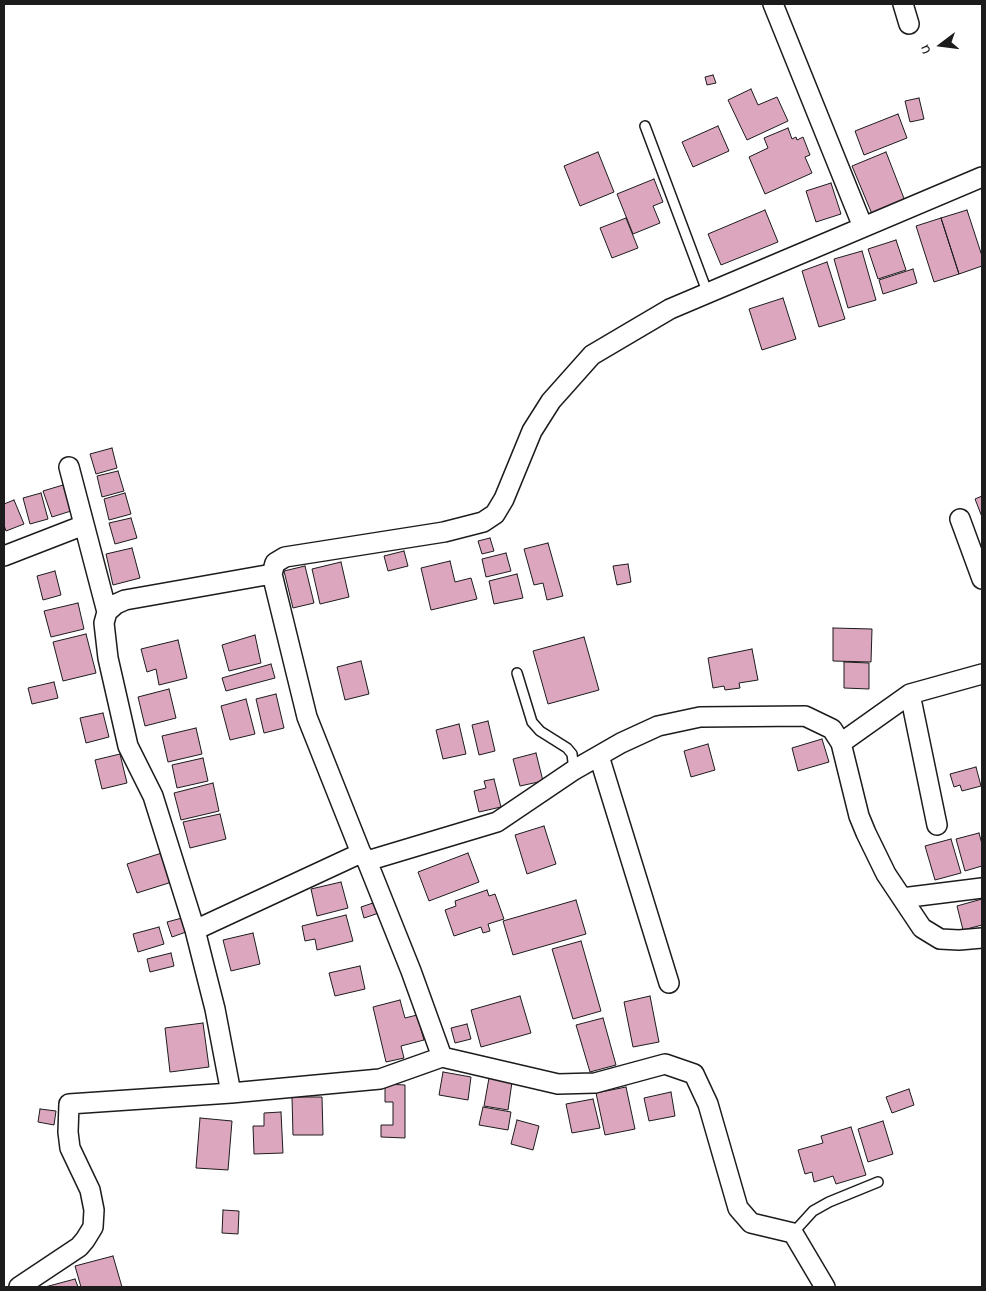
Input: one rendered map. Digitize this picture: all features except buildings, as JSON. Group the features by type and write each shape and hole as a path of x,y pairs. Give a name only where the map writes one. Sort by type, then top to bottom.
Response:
{"street":[{"path":"772,4 863,227"},
{"path":"903,4 909,24"},
{"path":"442,1057 411,971 307,717 272,574 275,564 285,557 444,532 483,522 495,514 504,499 532,431 551,401 592,355 670,309 982,177"},
{"path":"69,467 107,612 104,624 108,658 128,746 153,796 195,930 215,1010 231,1093"},
{"path":"960,519 982,579"},
{"path":"4,556 84,525"},
{"path":"107,612 116,604 125,600 272,574"},
{"path":"841,743 910,694 982,674"},
{"path":"910,694 938,824"},
{"path":"195,930 364,857 497,822 574,770 622,743 658,726 700,717 805,716 832,728 841,743 859,816 886,874 922,928 940,939 982,938"},
{"path":"599,756 669,983"},
{"path":"902,898 982,888"},
{"path":"22,1287 79,1247 86,1240 93,1227 94,1210 90,1190 70,1148 68,1132 69,1104 231,1093 380,1079 442,1057 558,1084 595,1083 665,1064 694,1074 708,1104 738,1208 751,1223 793,1233 825,1287"}],"lane":[{"path":"644,126 708,294"},
{"path":"517,673 532,722 540,731 567,748 572,754 574,770"},
{"path":"793,1233 813,1212 821,1207 878,1182"}]}
